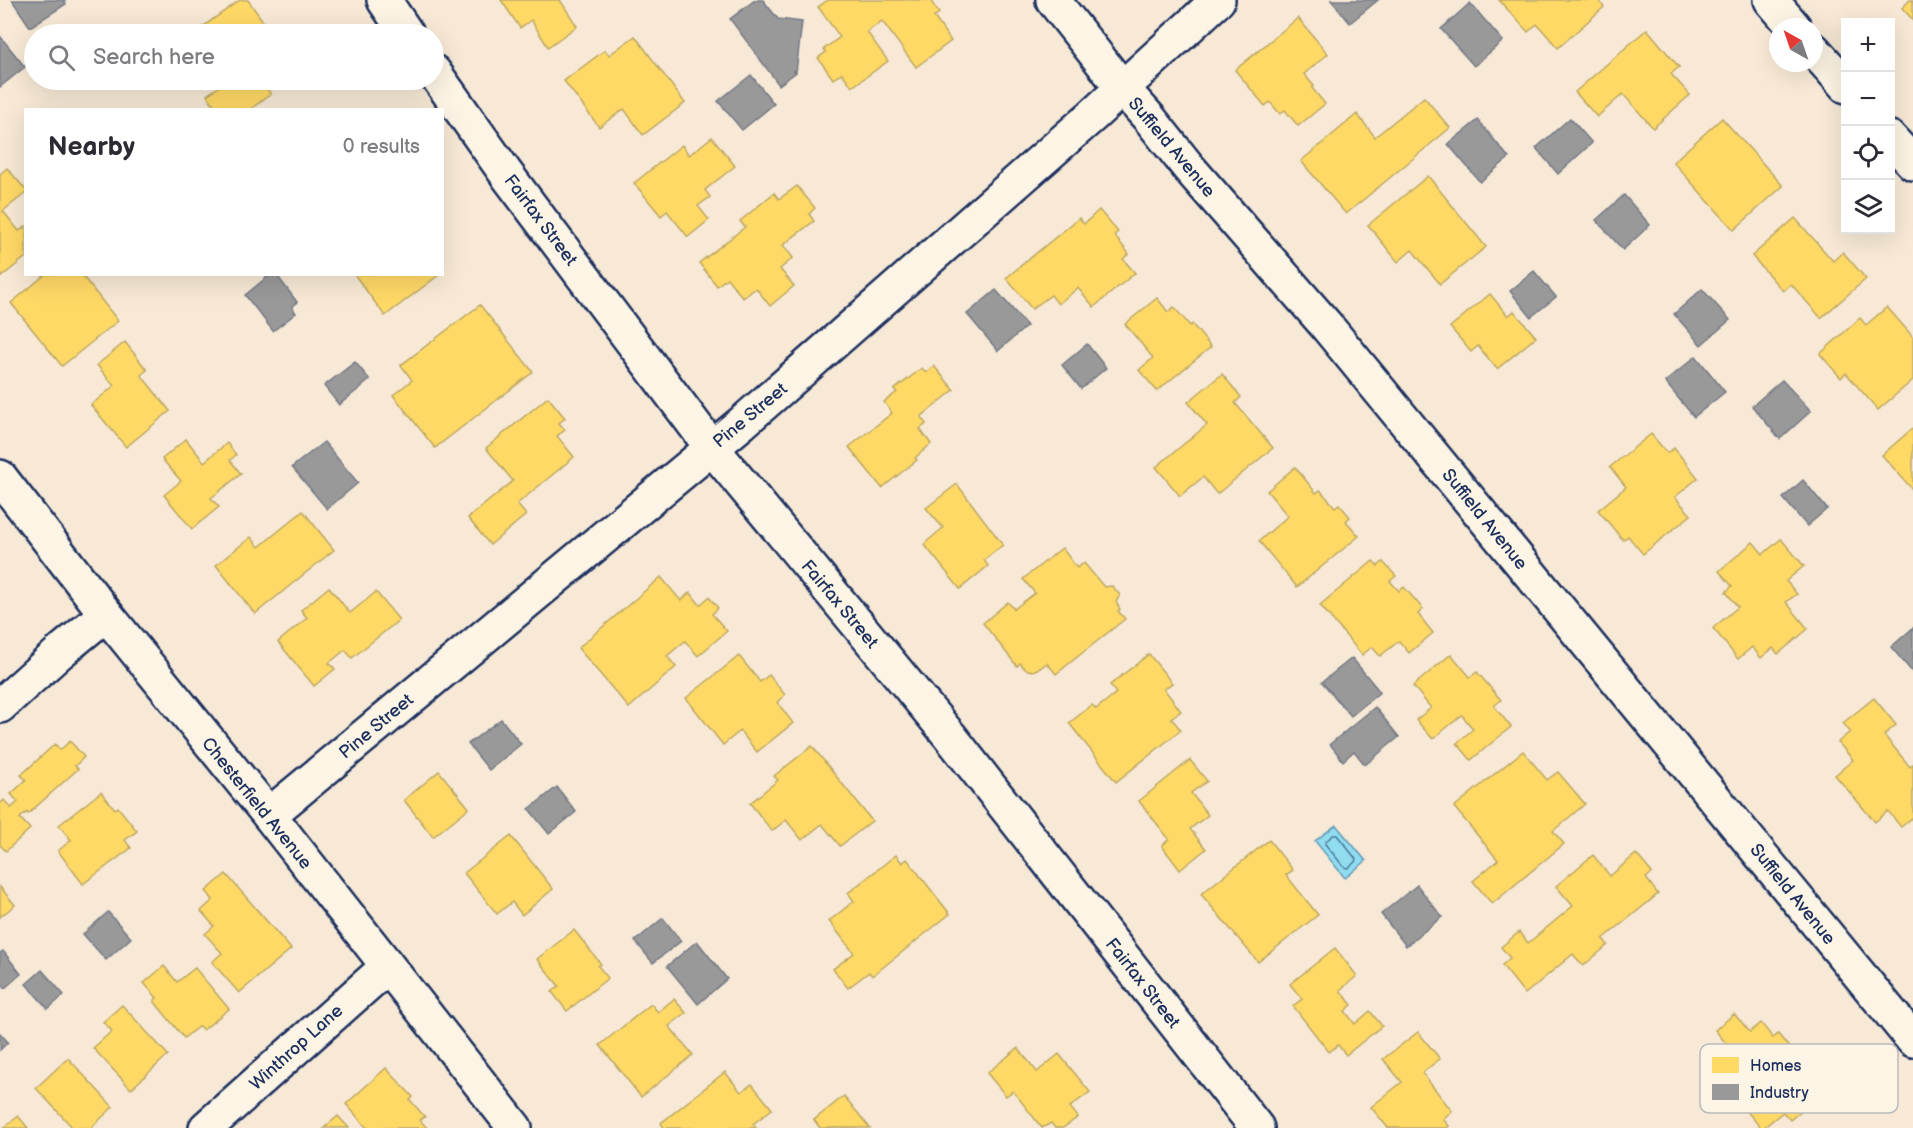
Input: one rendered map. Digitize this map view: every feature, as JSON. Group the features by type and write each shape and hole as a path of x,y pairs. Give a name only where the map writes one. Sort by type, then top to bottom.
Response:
{"street":[{"path":"384,0 400,24"},
{"name":"Suffield Avenue","path":"1053,0 1122,89 1325,324 1913,1040"},
{"name":"Pine Street","path":"268,815 712,448 902,284 1122,89 1218,0"},
{"path":"1771,0 1786,18"},
{"path":"1823,60 1841,81"},
{"name":"Fairfax Street","path":"444,86 507,175 712,448 950,736 1257,1128"},
{"path":"1895,143 1913,163"},
{"name":"Chesterfield Avenue","path":"0,477 106,614 515,1128"},
{"path":"0,706 106,614"},
{"name":"Winthrop Lane","path":"206,1128 387,967"}],"water":[{"path":"1336,825 1366,861 1345,878 1315,841"}],"building: Homes":[{"path":"240,0 248,0 265,24 207,24"},
{"path":"501,0 560,0 577,26 548,47 531,20 520,28"},
{"path":"828,0 930,0 939,13 934,17 951,41 916,67 882,21 867,32 888,61 852,87 842,73 833,79 818,58 826,52 824,49 840,37 818,7"},
{"path":"1499,0 1598,0 1604,7 1558,48 1537,24 1528,32"},
{"path":"1913,0 1913,20 1902,8"},
{"path":"1298,18 1328,54 1304,74 1325,104 1298,126 1285,110 1280,114 1270,102 1265,106 1235,70"},
{"path":"1647,29 1679,67 1671,74 1690,95 1653,128 1623,94 1597,117 1575,92"},
{"path":"635,36 685,103 643,135 624,109 599,127 564,81 605,50 609,55"},
{"path":"214,90 268,90 271,94 252,108 216,108 207,95"},
{"path":"1424,97 1450,128 1346,214 1301,161 1357,114 1375,137"},
{"path":"1722,118 1783,186 1734,230 1673,162"},
{"path":"712,137 735,166 705,190 710,197 698,206 709,220 688,237 667,211 661,216 634,183 682,145 689,155"},
{"path":"7,168 24,188 24,195 3,211 19,231 24,227 24,259 0,278 0,174"},
{"path":"1428,176 1486,247 1440,284 1412,250 1398,262 1368,225"},
{"path":"797,186 815,208 809,214 814,221 783,245 793,258 780,269 794,286 770,306 756,288 743,298 727,278 717,286 699,263 745,227 740,221 774,193 779,199"},
{"path":"1099,210 1118,232 1114,235 1129,254 1123,259 1135,273 1094,307 1078,288 1058,304 1051,295 1032,309 1006,278 1079,218 1084,224"},
{"path":"1795,218 1833,261 1843,252 1866,279 1821,318 1791,284 1783,291 1752,256"},
{"path":"44,276 83,276 118,321 62,366 11,303"},
{"path":"355,276 437,276 385,316"},
{"path":"1490,294 1508,316 1514,311 1536,337 1497,369 1478,346 1471,352 1450,327"},
{"path":"1157,298 1168,312 1174,307 1211,347 1157,391 1139,370 1153,358 1125,324"},
{"path":"480,305 533,372 435,448 393,395 412,380 401,365"},
{"path":"1887,307 1913,337 1913,380 1878,410 1846,373 1841,378 1820,354 1860,318 1866,325"},
{"path":"125,342 147,370 141,375 170,411 126,447 91,405 114,386 97,365"},
{"path":"934,366 954,390 921,417 926,424 920,429 931,444 915,458 917,460 882,488 849,447 892,413 884,402 897,392 894,390 922,368 926,373"},
{"path":"1222,374 1241,397 1235,403 1273,448 1217,494 1203,477 1180,496 1156,467 1207,425 1188,402"},
{"path":"548,397 565,418 559,423 565,430 557,436 574,457 517,504 526,515 490,545 468,518 513,481 486,448"},
{"path":"1913,428 1913,490 1882,455"},
{"path":"1651,434 1667,453 1674,448 1698,478 1675,497 1691,515 1643,554 1628,536 1623,540 1598,510 1626,487 1610,467"},
{"path":"186,439 204,462 227,443 236,455 230,460 241,474 211,498 219,507 192,529 164,495 181,481 162,459"},
{"path":"1295,467 1316,493 1320,490 1335,507 1339,504 1350,517 1346,521 1359,536 1297,587 1259,541 1288,516 1267,491"},
{"path":"957,484 1003,545 984,560 988,566 960,589 924,544 943,528 926,508"},
{"path":"303,511 334,550 255,614 216,565 251,537 259,547"},
{"path":"1781,539 1804,566 1786,581 1797,594 1786,602 1808,629 1778,654 1773,648 1761,658 1752,647 1738,659 1713,628 1738,607 1726,592 1732,586 1719,571 1753,542 1763,554"},
{"path":"1062,548 1077,568 1084,563 1104,587 1112,586 1120,595 1116,602 1120,609 1118,611 1125,619 1056,674 1047,663 1033,671 1025,669 1020,663 1017,666 983,623 1008,602 1014,609 1035,593 1023,579"},
{"path":"1373,561 1378,566 1383,562 1396,576 1390,581 1399,591 1404,587 1423,609 1418,614 1433,633 1409,653 1399,641 1380,656 1372,647 1362,655 1320,605"},
{"path":"661,577 681,601 690,592 700,605 709,597 718,608 712,614 727,631 698,656 685,641 667,656 676,667 629,708 578,648"},
{"path":"329,587 350,613 376,592 399,620 352,658 345,650 329,663 335,669 314,686 278,642 307,618 301,610"},
{"path":"1149,654 1172,683 1164,689 1181,711 1171,718 1181,730 1116,782 1069,723 1092,705 1096,709 1116,693 1110,685"},
{"path":"1451,654 1470,677 1477,672 1501,700 1494,706 1511,727 1471,760 1457,743 1473,729 1462,715 1433,739 1416,720 1431,708 1413,686"},
{"path":"739,656 760,682 769,675 785,695 777,702 793,723 757,752 740,731 723,745 686,698"},
{"path":"1874,698 1896,725 1884,735 1910,767 1913,764 1913,817 1901,827 1888,811 1875,822 1835,775 1853,760 1838,742 1850,732 1843,723"},
{"path":"70,741 84,757 75,766 78,769 28,814 27,812 20,818 30,829 6,851 0,845 0,804 4,800 11,808 18,802 11,794 26,780 21,775 55,744 60,750"},
{"path":"812,746 872,821 840,846 822,824 802,840 786,820 772,831 750,803 778,780 774,776"},
{"path":"1523,751 1547,780 1558,772 1585,804 1553,831 1564,844 1492,904 1473,881 1498,860 1454,807"},
{"path":"1190,760 1207,781 1191,793 1208,815 1190,829 1206,849 1180,870 1162,846 1169,839 1139,801"},
{"path":"439,771 469,808 433,837 404,800"},
{"path":"101,792 115,809 118,807 137,831 125,840 131,848 83,884 58,851 71,840 59,825"},
{"path":"511,836 553,889 522,915 512,902 497,914 464,873"},
{"path":"1269,840 1293,870 1286,875 1318,915 1258,962 1201,894"},
{"path":"1636,854 1652,873 1646,878 1658,894 1603,939 1608,945 1583,966 1573,954 1525,994 1502,965 1510,958 1501,947 1519,932 1528,943 1573,906 1556,886 1593,855 1610,876"},
{"path":"896,855 902,863 907,859 950,914 872,976 869,972 848,988 833,969 854,953 829,921 854,901 848,893"},
{"path":"226,874 291,949 239,993 212,962 222,953 205,934 214,926 201,911 213,900 206,891"},
{"path":"0,887 15,905 0,917"},
{"path":"574,930 601,964 598,966 608,978 567,1011 552,992 559,986 537,959"},
{"path":"1335,948 1357,976 1340,990 1352,1005 1345,1011 1355,1024 1370,1011 1382,1026 1346,1055 1338,1045 1329,1052 1293,1006 1302,999 1290,984"},
{"path":"164,966 177,982 195,968 229,1009 203,1030 199,1026 184,1038 154,1001 157,998 144,983"},
{"path":"674,999 686,1013 669,1026 693,1055 641,1097 600,1045 651,1004 658,1012"},
{"path":"122,1005 168,1055 131,1089 93,1048 112,1031 103,1022"},
{"path":"1734,1014 1750,1032 1761,1023 1773,1038 1778,1034 1786,1044 1727,1044 1715,1030"},
{"path":"1418,1032 1440,1059 1422,1073 1452,1111 1443,1119 1449,1126 1447,1128 1388,1128 1371,1107 1402,1082 1383,1059"},
{"path":"1018,1048 1037,1072 1059,1054 1090,1092 1070,1107 1078,1117 1063,1128 1055,1128 1051,1123 1042,1128 1013,1091 1006,1096 987,1073"},
{"path":"68,1058 113,1107 91,1128 73,1128 36,1088"},
{"path":"386,1068 413,1097 410,1100 425,1117 420,1120 427,1128 367,1128 346,1104"},
{"path":"725,1072 741,1092 752,1084 772,1109 753,1124 756,1128 664,1128 661,1123"},
{"path":"844,1096 870,1128 820,1128 814,1120"},
{"path":"1748,1113 1782,1113 1763,1128"},
{"path":"1784,1113 1798,1113 1790,1120"},
{"path":"18,1116 28,1128 4,1128"},
{"path":"338,1116 349,1128 324,1128"}],"building: Industry":[{"path":"12,0 64,0 66,4 35,24 28,24"},
{"path":"755,0 763,0 778,19 802,22 796,72 794,71 795,73 779,85 730,19"},
{"path":"1331,0 1378,0 1350,23"},
{"path":"1470,3 1503,41 1474,66 1441,29"},
{"path":"0,36 24,68 0,87"},
{"path":"751,75 774,104 742,130 718,101"},
{"path":"1570,118 1592,143 1558,174 1536,148"},
{"path":"1478,120 1509,158 1480,182 1448,144"},
{"path":"1624,195 1650,225 1623,250 1596,220"},
{"path":"1534,271 1556,297 1531,317 1510,291"},
{"path":"269,276 278,276 297,302 292,307 296,313 273,331 245,295"},
{"path":"1702,289 1730,320 1701,345 1674,314"},
{"path":"996,290 1027,326 998,351 967,314"},
{"path":"1087,344 1106,368 1081,389 1062,365"},
{"path":"1696,356 1725,392 1694,417 1665,382"},
{"path":"355,362 370,380 339,405 324,386"},
{"path":"1782,380 1811,411 1780,439 1752,406"},
{"path":"324,442 358,483 327,509 292,467"},
{"path":"1803,480 1827,509 1807,526 1783,498"},
{"path":"1913,628 1913,673 1891,647"},
{"path":"1352,658 1380,692 1351,716 1322,682"},
{"path":"1375,707 1399,737 1365,765 1354,751 1343,761 1330,744"},
{"path":"501,719 521,744 489,770 468,744"},
{"path":"557,787 576,812 549,834 529,809"},
{"path":"1417,885 1442,917 1406,946 1381,914"},
{"path":"108,912 131,938 106,960 83,934"},
{"path":"663,918 681,941 653,963 635,941"},
{"path":"697,941 727,979 698,1004 667,966"},
{"path":"3,951 21,974 5,988 0,982 0,953"},
{"path":"42,970 64,995 48,1009 26,984"},
{"path":"0,1033 8,1042 0,1050"}]}
